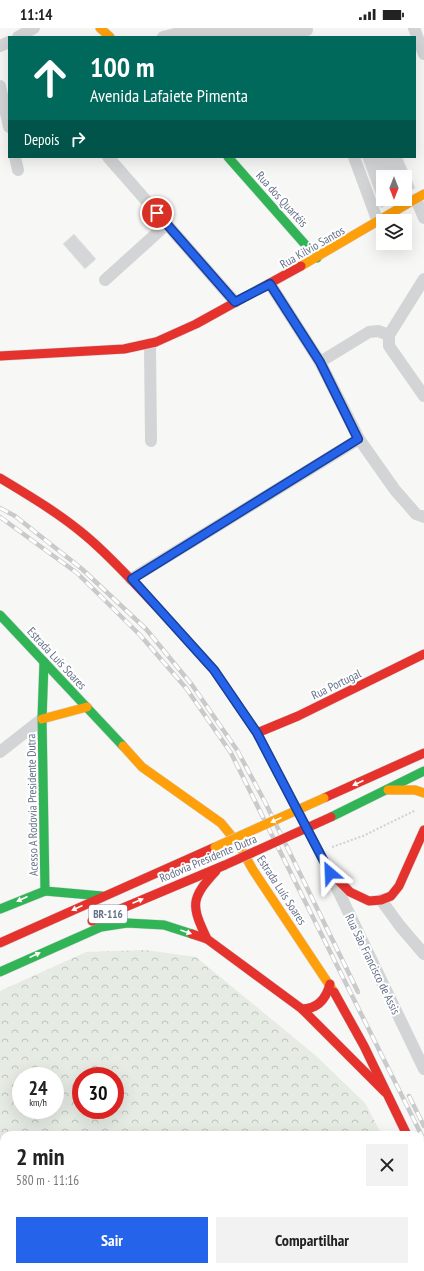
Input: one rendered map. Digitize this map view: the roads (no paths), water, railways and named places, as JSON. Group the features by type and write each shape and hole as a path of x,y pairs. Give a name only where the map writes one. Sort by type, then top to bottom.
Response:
{"main road":[{"path":"100,28 109,36"},
{"name":"Rua dos Quartéis","path":"229,158 317,258"},
{"name":"Rua Kilvio Santos","path":"391,214 420,197"},
{"name":"Rua Kilvio Santos","path":"0,356 116,349 150,344 196,324 317,258 376,223"},
{"path":"0,478 46,506 86,536 132,579 214,670 257,733 321,856 338,880 350,892 363,899 381,900 391,896 399,886 424,830"},
{"name":"Estrada Luís Soares","path":"0,615 152,776 226,828 239,845 252,870 330,984 364,1046 384,1092 405,1131"},
{"name":"Rua Portugal","path":"257,733 298,716 424,654"},
{"name":"Acesso A Rodovia Presidente Dutra","path":"44,662 42,719 45,890"},
{"name":"Acesso A Rodovia Presidente Dutra","path":"42,719 87,707"},
{"path":"392,768 410,749"},
{"name":"Rodovia Presidente Dutra","path":"0,943 424,753"},
{"name":"Rodovia Presidente Dutra","path":"0,963 135,902 221,867 331,817 424,771"},
{"path":"382,791 415,790 424,793"},
{"path":"207,939 197,918 194,898 200,887 221,867"},
{"path":"0,909 45,890 103,896"},
{"path":"0,972 101,927 127,923 164,925 207,939 302,1009 384,1092"},
{"path":"302,1009 316,1008 326,997 330,984"}],"street":[{"path":"20,36 34,28"},
{"path":"414,28 424,54"},
{"path":"167,36 179,33 308,32"},
{"path":"0,86 8,122"},
{"path":"16,158 18,170"},
{"path":"109,158 235,302"},
{"path":"354,158 376,217"},
{"path":"420,197 424,218"},
{"path":"105,280 167,224"},
{"path":"424,279 389,335 389,346 424,396"},
{"path":"270,284 320,362 358,439 395,490 416,514 424,517"},
{"path":"320,362 369,332 375,331 389,335"},
{"path":"150,344 151,442"},
{"path":"132,579 358,439"},
{"path":"0,752 42,719"},
{"name":"Rua São Francisco de Assis","path":"321,856 424,1069"},
{"path":"381,900 400,926 424,954"}],"railway":[{"path":"0,508 15,516 82,569 146,629 192,685 237,750 265,802 358,992"},
{"path":"0,517 77,573 140,635 186,688 231,753 420,1131"},
{"path":"409,1096 424,1126"}]}
